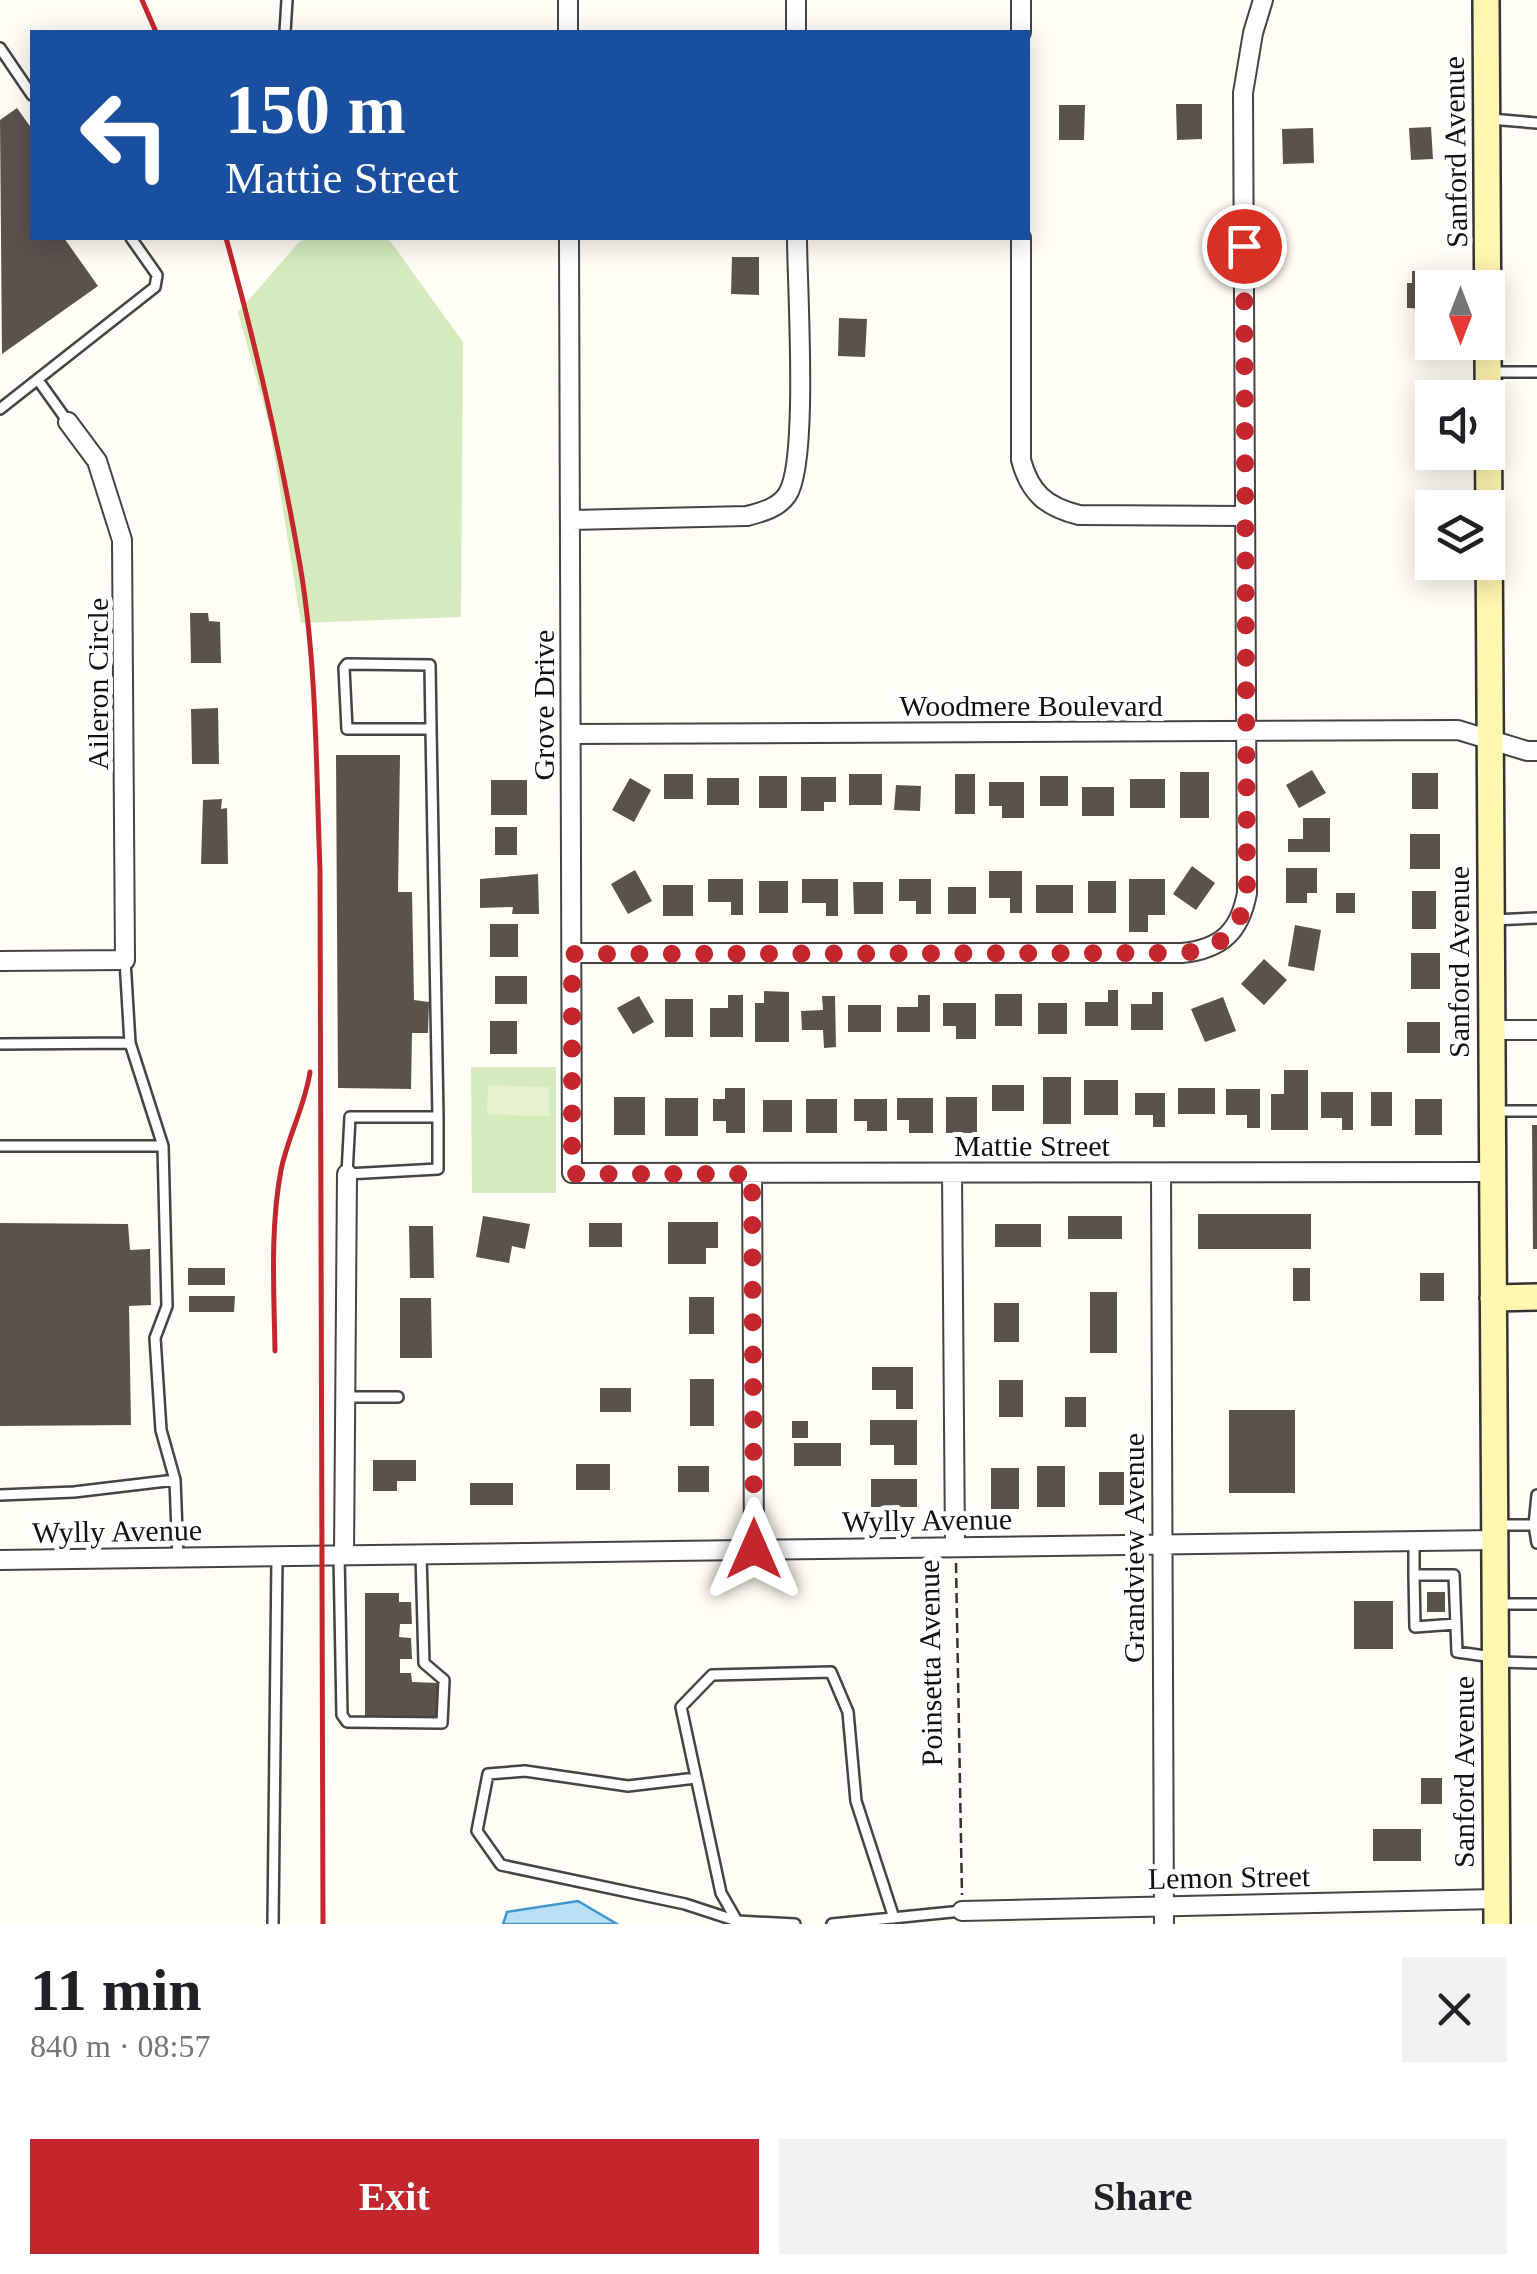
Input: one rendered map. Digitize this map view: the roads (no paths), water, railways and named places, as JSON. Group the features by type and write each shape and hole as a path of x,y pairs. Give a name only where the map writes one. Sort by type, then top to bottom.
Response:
{"main road":[{"name":"Sanford Avenue","path":"1486,0 1496,1912"},
{"path":"1493,1298 1537,1297"}],"street":[{"path":"568,0 568,30"},
{"path":"796,0 796,30"},
{"path":"1021,0 1021,30"},
{"path":"572,954 1182,953 1220,943 1235,930 1247,893 1244,93 1253,32 1263,0"},
{"name":"Grove Drive","path":"569,240 572,1174"},
{"path":"571,520 746,516 766,511 786,497 798,461 797,240"},
{"path":"1021,240 1020,460 1026,480 1038,496 1055,509 1079,515 1245,516"},
{"name":"Aileron Circle","path":"68,422 97,461 122,540 125,960"},
{"name":"Woodmere Boulevard","path":"570,734 1458,730 1537,750"},
{"path":"0,962 125,960"},
{"path":"1490,1030 1537,1030"},
{"name":"Poinsetta Avenue","path":"952,1172 955,1547"},
{"name":"Grandview Avenue","path":"1161,1172 1164,1915"},
{"name":"Mattie Street","path":"572,1174 1492,1172"},
{"path":"341,1555 347,1174"},
{"path":"752,1174 754,1549"},
{"name":"Wylly Avenue","path":"0,1560 1414,1541 1495,1533"},
{"name":"Lemon Street","path":"962,1912 1496,1912"}],"lane":[{"path":"285,30 287,0"},
{"path":"0,48 30,92"},
{"path":"1487,119 1537,123"},
{"path":"0,409 155,287 157,275 132,240"},
{"path":"1490,372 1537,372"},
{"path":"38,380 68,422"},
{"path":"431,729 347,729 344,668 347,664 430,665 438,1117 435,1172 347,1174 350,1117 438,1117"},
{"path":"1490,920 1537,918"},
{"path":"125,960 130,1043 162,1146 166,1306 156,1338 160,1430 174,1480 178,1558"},
{"path":"0,1044 130,1043"},
{"path":"1491,1112 1537,1111"},
{"path":"0,1146 162,1146"},
{"path":"345,1397 398,1397"},
{"path":"0,1495 74,1492 174,1480"},
{"path":"1537,1495 1537,1544"},
{"path":"1495,1533 1534,1525"},
{"path":"1414,1541 1415,1627 1456,1624"},
{"path":"341,1555 342,1714 347,1722 442,1722 444,1680 424,1663 422,1554"},
{"path":"274,1924 277,1556"},
{"path":"1414,1575 1454,1575 1457,1652 1537,1663"},
{"path":"1495,1604 1537,1604"},
{"path":"744,1922 722,1893 681,1707 712,1675 830,1672 848,1712 856,1801 894,1918"},
{"path":"696,1778 628,1786 525,1771 488,1774 477,1831 501,1865 685,1904 744,1922 795,1924"},
{"path":"832,1924 962,1912"}],"water":[{"path":"578,1901 617,1924 503,1924 507,1912"}],"railway":[{"path":"142,0 155,30"},
{"path":"227,240 285,483 306,603 313,679 320,870 323,1924"},
{"path":"275,1351 275,1215 284,1157 310,1072"}]}
